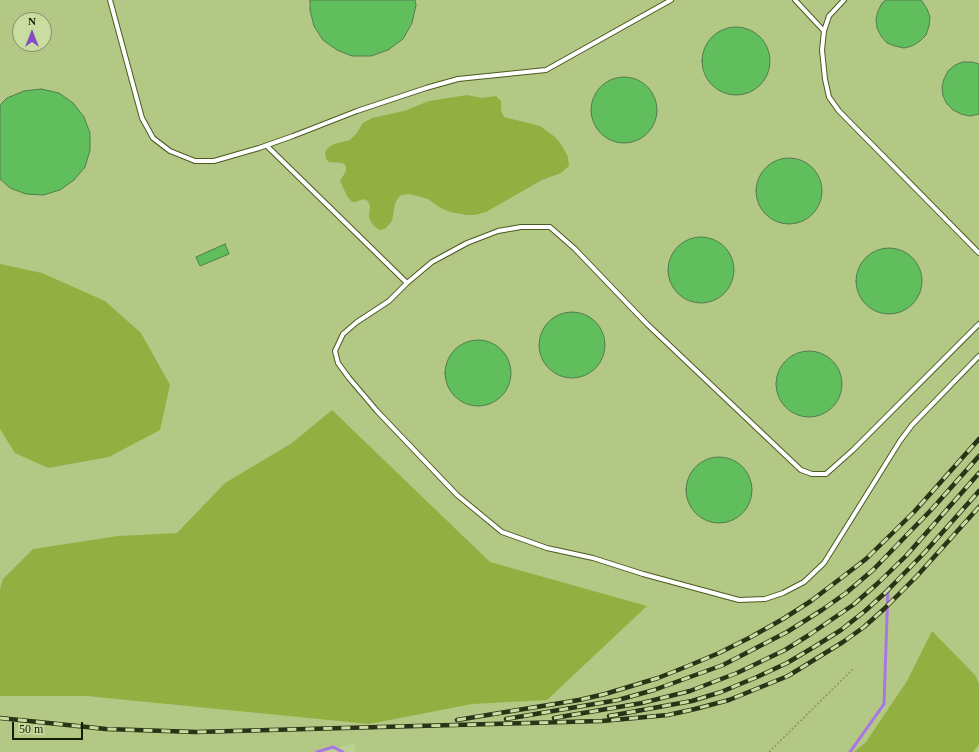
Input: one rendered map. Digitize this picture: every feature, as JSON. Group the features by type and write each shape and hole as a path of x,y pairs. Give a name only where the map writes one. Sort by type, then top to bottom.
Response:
{"lane":[{"path":"110,0 142,118 153,138 170,151 195,161 214,161 267,146 357,111 458,79 546,70 671,0"},
{"path":"795,0 824,32"},
{"path":"844,0 829,16 824,32 822,50 824,79 829,97 839,111 979,253"},
{"path":"267,146 407,283"},
{"path":"979,324 853,450 826,474 812,474 801,470 647,324 575,249 550,227 521,227 498,231 467,243 432,262 407,283 389,302 357,322 343,334 335,351 338,363 377,411 457,495 502,532 547,548 593,558 642,574 739,600 765,599 783,593 804,582 824,564 900,441 912,425 979,356"}],"path":[{"path":"768,752 854,669"}],"shaded area":[{"path":"0,0 979,0 979,752 355,752 355,743 329,750 313,752 0,752"},
{"path":"467,95 482,98 496,96 501,101 501,110 504,117 540,126 555,137 561,144 568,157 569,166 561,173 542,180 486,212 475,215 450,212 439,207 428,199 410,194 401,195 395,204 392,221 385,229 379,230 370,220 370,206 368,201 363,199 352,202 347,196 340,181 346,171 346,166 343,163 329,162 326,159 325,152 334,144 350,140 363,123 372,118 404,111 429,101"},
{"path":"0,264 42,273 105,301 141,333 170,385 160,430 109,457 48,468 15,453 0,429"},
{"path":"332,410 490,562 647,606 547,700 472,704 369,724 87,696 0,696 0,589 3,579 33,549 118,536 177,533 225,483 292,443"},
{"path":"932,631 975,675 979,684 979,744 973,752 854,752 866,742 907,681"}],"building":[{"path":"310,0 415,0 416,5 412,23 403,39 388,50 371,56 352,56 337,50 323,40 314,26 310,10"},
{"path":"886,0 922,1 930,17 926,35 920,41 912,46 904,48 887,43 881,36 877,28 876,19 882,3"},
{"path":"736,27 749,30 760,37 767,48 770,61 767,74 760,85 749,92 736,95 723,92 712,85 705,74 702,61 705,48 712,37 723,30"},
{"path":"963,62 979,64 979,114 970,116 953,110 947,104 943,96 942,87 948,71 955,65"},
{"path":"624,77 637,80 647,87 654,97 657,110 654,123 647,133 637,140 624,143 611,140 601,133 594,123 591,110 594,97 601,87 611,80"},
{"path":"41,89 59,93 73,103 84,117 90,133 90,150 85,167 74,180 60,190 43,195 26,194 10,188 0,179 0,105 7,98 24,91"},
{"path":"783,158 795,158 807,163 817,173 822,185 820,204 807,219 795,224 783,224 771,219 761,209 756,197 756,185 761,173 771,163"},
{"path":"701,237 714,239 724,247 732,257 734,270 732,283 724,293 714,301 701,303 688,301 678,293 670,283 668,270 670,257 678,247 688,239"},
{"path":"225,244 229,254 200,266 196,257"},
{"path":"889,248 902,250 912,258 920,268 922,281 920,294 912,304 902,312 889,314 876,312 866,304 858,294 856,281 858,268 866,258 876,250"},
{"path":"566,312 578,312 585,314 596,321 603,332 605,345 603,358 596,369 585,376 578,378 566,378 559,376 548,369 541,358 539,351 539,339 541,332 548,321 559,314"},
{"path":"472,340 484,340 491,342 502,349 509,360 511,373 509,386 502,397 491,404 484,406 472,406 465,404 454,397 447,386 445,379 445,367 447,360 454,349 465,342"},
{"path":"809,351 822,353 832,361 840,371 842,384 840,397 832,407 822,415 809,417 796,415 786,407 778,397 776,384 778,371 786,361 796,353"},
{"path":"713,457 725,457 732,459 743,466 750,477 752,490 750,503 743,514 732,521 725,523 713,523 706,521 695,514 688,503 686,496 686,484 688,477 695,466 706,459"}],"waterway":[{"path":"850,752 884,704 888,588"},
{"path":"317,752 333,747 343,752"}],"railway":[{"path":"457,720 579,700 605,694 658,678 719,653 749,638 811,601 866,559 914,512 979,439"},
{"path":"506,719 618,700 654,690 723,665 787,632 846,593 873,570 932,509 979,456"},
{"path":"554,718 642,703 690,691 737,673 785,650 853,605 877,584 906,556 979,473"},
{"path":"609,716 692,701 721,692 787,663 814,647 841,630 886,592 925,552 979,491"},
{"path":"0,718 106,729 196,732 602,721 668,715 729,700 788,676 843,642 864,627 884,609 917,576 979,507"}]}
